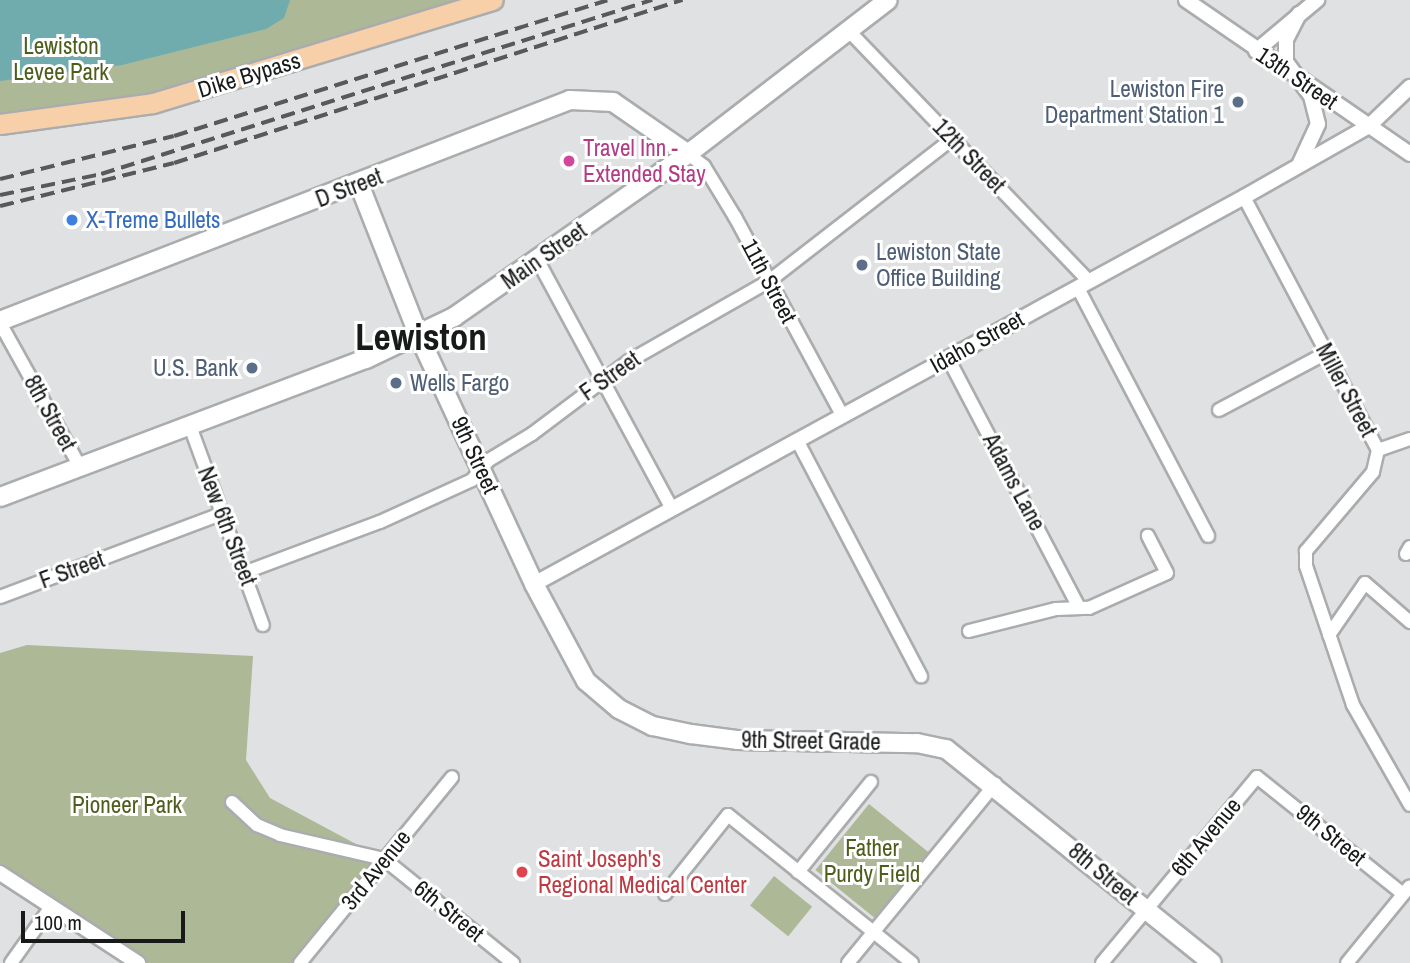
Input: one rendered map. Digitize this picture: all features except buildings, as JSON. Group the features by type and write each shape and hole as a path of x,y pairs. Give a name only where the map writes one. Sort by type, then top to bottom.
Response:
{"highway":[{"name":"Dike Bypass","path":"0,124 153,103 493,0"}],"main road":[{"name":"Main Street","path":"1,494 190,426 419,336 538,261 688,154 888,0"},
{"name":"D Street","path":"0,322 570,100 613,102 688,154"},
{"path":"626,198 660,160 659,135 685,138 710,136"},
{"name":"9th Street","path":"359,184 419,336 534,584 586,681 620,709"},
{"name":"9th Street Grade","path":"620,709 653,726 737,740 933,745 964,760 995,784"},
{"name":"8th Street","path":"995,784 1212,963"}],"street":[{"name":"13th Street","path":"1186,0 1256,51 1410,154"},
{"path":"1256,51 1317,0"},
{"path":"1297,167 1315,139 1318,124 1311,96 1291,74 1284,46 1299,15"},
{"name":"12th Street","path":"848,30 953,139 1083,284 1208,536"},
{"name":"Idaho Street","path":"534,584 1297,167 1369,126 1410,87"},
{"name":"F Street","path":"246,572 429,502 471,481 482,468 601,380 769,281 953,139"},
{"name":"11th Street","path":"688,154 704,166 842,415"},
{"name":"Miller Street","path":"1244,197 1378,450 1373,472 1306,551 1329,635 1353,705 1410,805"},
{"path":"538,261 672,509"},
{"name":"8th Street","path":"0,322 80,467"},
{"path":"1219,410 1326,353"},
{"name":"Adams Lane","path":"948,358 1078,606"},
{"name":"New 6th Street","path":"190,426 246,572 263,625"},
{"path":"1378,450 1410,439"},
{"path":"797,440 921,676"},
{"name":"F Street","path":"0,597 223,513"},
{"path":"969,631 1078,606 1099,605 1167,573 1148,536"},
{"path":"1329,635 1365,583 1410,622"},
{"name":"9th Street","path":"1258,776 1407,890"},
{"name":"6th Avenue","path":"1102,963 1258,776"},
{"name":"3rd Avenue","path":"300,963 452,777"},
{"path":"798,872 872,782"},
{"path":"848,963 995,784"},
{"path":"232,802 257,825 280,835 384,859"},
{"path":"665,894 728,815 912,963"},
{"name":"6th Street","path":"384,859 513,963"},
{"path":"0,873 138,963"},
{"path":"1347,963 1407,890"},
{"path":"11,963 51,906"}],"green space":[{"name":"Lewiston Levee Park","path":"0,0 493,0 220,85 0,124"},
{"name":"Pioneer Park","path":"27,645 253,656 246,760 270,798 384,859 300,963 138,963 0,873 0,653"},
{"name":"Father Purdy Field","path":"869,804 929,852 875,919 816,870"},
{"path":"774,876 812,907 788,936 750,906"}],"water":[{"path":"0,0 290,0 284,18 266,29 122,65 0,81"}],"railway":[{"path":"0,179 174,136 607,0"},
{"path":"0,195 101,174 652,0"},
{"path":"0,206 174,163 682,0"}],"place":[{"name":"Lewiston Fire Department Station 1","path":"1238,102"},
{"name":"Travel Inn - Extended Stay","path":"569,161"},
{"name":"X-Treme Bullets","path":"72,220"},
{"name":"Lewiston State Office Building","path":"862,265"},
{"name":"U.S. Bank","path":"252,368"},
{"name":"Wells Fargo","path":"396,383"},
{"name":"Saint Joseph's Regional Medical Center","path":"522,872"}],"district":[{"name":"Lewiston","path":"421,337"}]}
